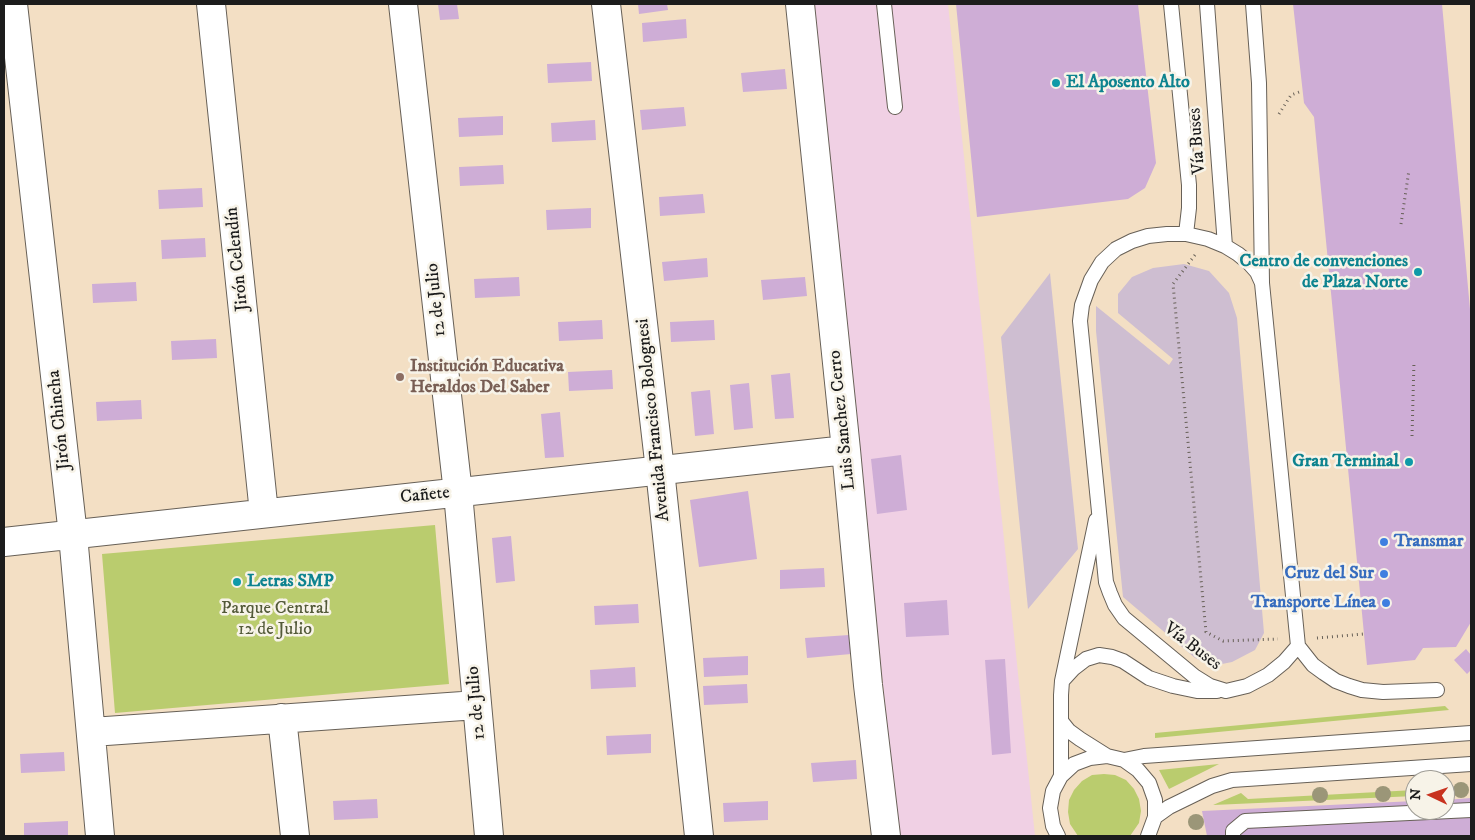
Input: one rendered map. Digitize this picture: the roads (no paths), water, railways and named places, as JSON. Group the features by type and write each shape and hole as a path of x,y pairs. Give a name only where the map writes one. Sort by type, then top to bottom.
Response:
{"street":[{"name":"Jirón Chincha","path":"14,4 73,535 100,836"},
{"name":"Jirón Celendín","path":"211,4 264,514"},
{"name":"12 de Julio","path":"403,4 458,492 489,836"},
{"name":"Avenida Francisco Bolognesi","path":"606,4 660,470 699,836"},
{"name":"Luis Sanchez Cerro","path":"800,4 868,685 886,836"},
{"name":"Cañete","path":"4,542 846,450"},
{"path":"92,732 478,705"},
{"path":"282,718 295,836"}],"lane":[{"path":"884,4 895,107"},
{"name":"Vía Buses","path":"1171,4 1189,185 1186,234"},
{"name":"Vía Buses","path":"1207,4 1225,246"},
{"path":"1253,4 1259,83 1262,283"},
{"name":"Vía Buses","path":"1186,234 1208,239 1238,254 1257,272 1262,283 1297,642 1284,662 1268,675 1247,686 1226,691 1210,686 1194,676 1124,618 1115,605 1110,593 1106,582 1080,321 1085,292 1102,262 1116,249 1148,236 1186,234"},
{"path":"1061,776 1062,681 1099,507"},
{"path":"1297,642 1313,665 1336,681 1349,686 1362,690 1383,692 1437,690"},
{"path":"1062,681 1086,659 1099,655 1112,656 1149,678 1173,686 1197,691 1226,691"},
{"path":"1062,721 1080,739 1107,756 1124,760 1138,770 1149,784 1155,800 1155,817 1148,836"},
{"path":"1124,760 1144,756 1471,734"},
{"path":"1058,836 1053,826 1050,808 1053,791 1061,776 1074,764 1090,758 1107,756"},
{"path":"1155,817 1169,807 1212,786 1232,780 1471,764"},
{"path":"1233,836 1232,831 1245,821 1471,810"}],"place":[{"name":"El Aposento Alto","path":"1056,83"},
{"name":"Centro de convenciones de Plaza Norte","path":"1418,272"},
{"name":"Institución Educativa Heraldos Del Saber","path":"400,377"},
{"name":"Gran Terminal","path":"1409,462"},
{"name":"Transmar","path":"1384,542"},
{"name":"Cruz del Sur","path":"1384,574"},
{"name":"Letras SMP","path":"237,582"},
{"name":"Transporte Línea","path":"1386,603"}],"park label":[{"name":"Parque Central 12 de Julio","path":"275,619"}]}
